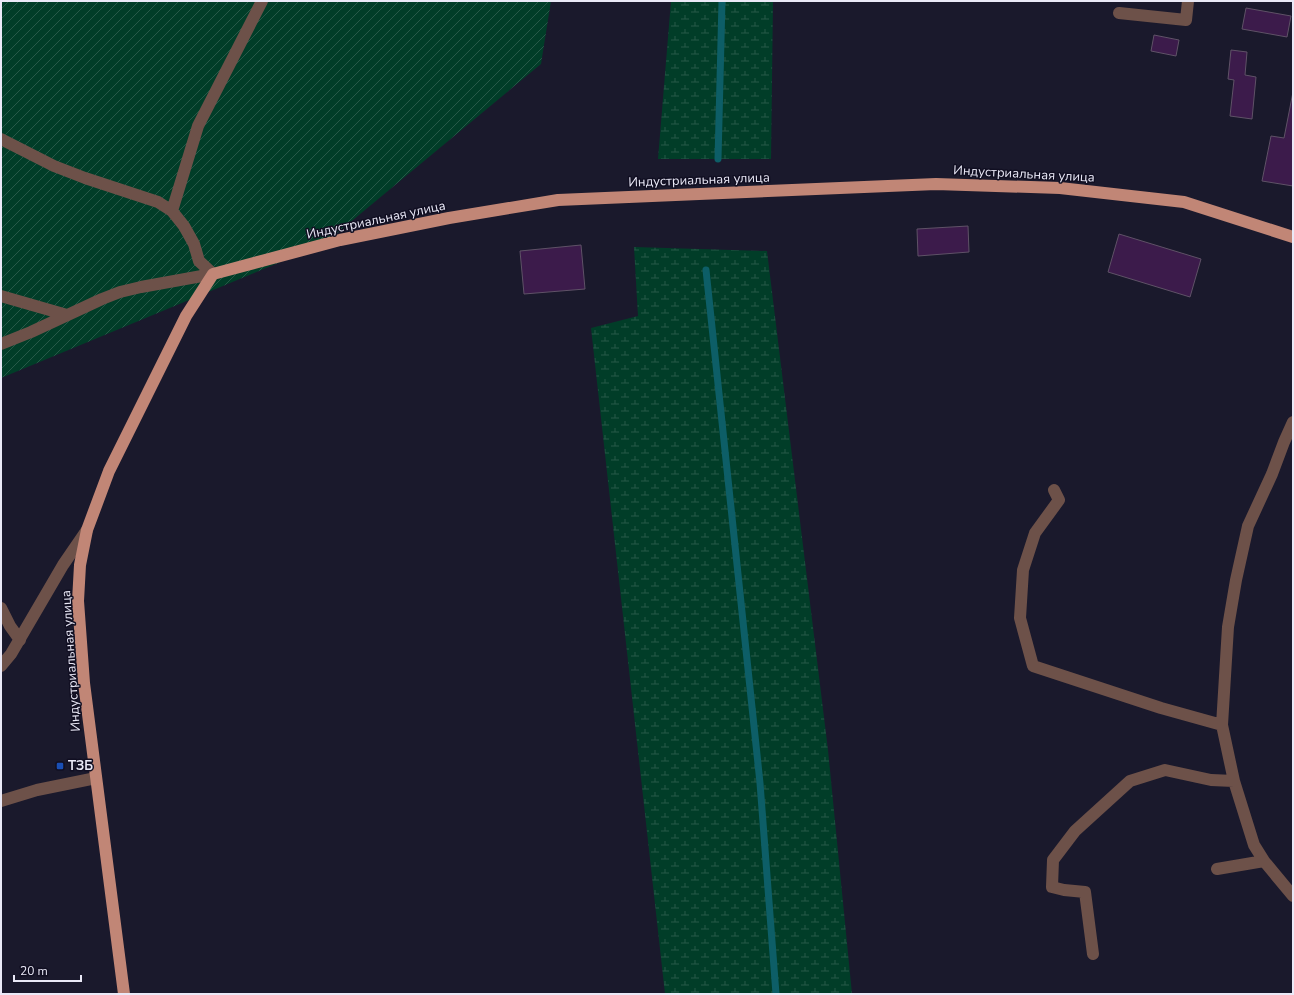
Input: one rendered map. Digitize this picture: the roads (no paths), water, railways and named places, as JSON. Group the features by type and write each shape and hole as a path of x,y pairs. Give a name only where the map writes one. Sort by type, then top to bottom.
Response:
{"main road":[{"name":"Индустриальная улица","path":"124,994 84,683 78,601 80,565 87,530 109,471 186,316 213,274 340,240 449,218 558,200 936,184 1060,188 1184,202 1293,237"}],"street":[{"path":"172,211 198,126 262,1"},
{"path":"1119,13 1186,20 1188,1"},
{"path":"1,139 54,166 158,202 172,211 184,226 194,244 199,261 213,274"},
{"path":"1,344 120,292 213,274"},
{"path":"1,296 67,315"},
{"path":"1293,422 1272,474 1248,526 1236,580 1228,627 1222,725 1234,781 1254,845 1264,861 1293,896"},
{"path":"1054,490 1059,500 1035,533 1023,570 1020,618 1033,666 1161,708 1222,725"},
{"path":"1,666 20,640 63,565 87,530"},
{"path":"1,608 10,626 20,640"},
{"path":"1093,954 1085,892 1052,887 1053,860 1075,831 1130,781 1165,770 1211,780 1234,781"},
{"path":"1,801 37,790 96,778"},
{"path":"1217,869 1264,861"}],"waterway":[{"path":"718,159 722,1"},
{"path":"706,270 760,783 776,994"}],"place":[{"name":"ТЗБ","path":"60,766"}]}
